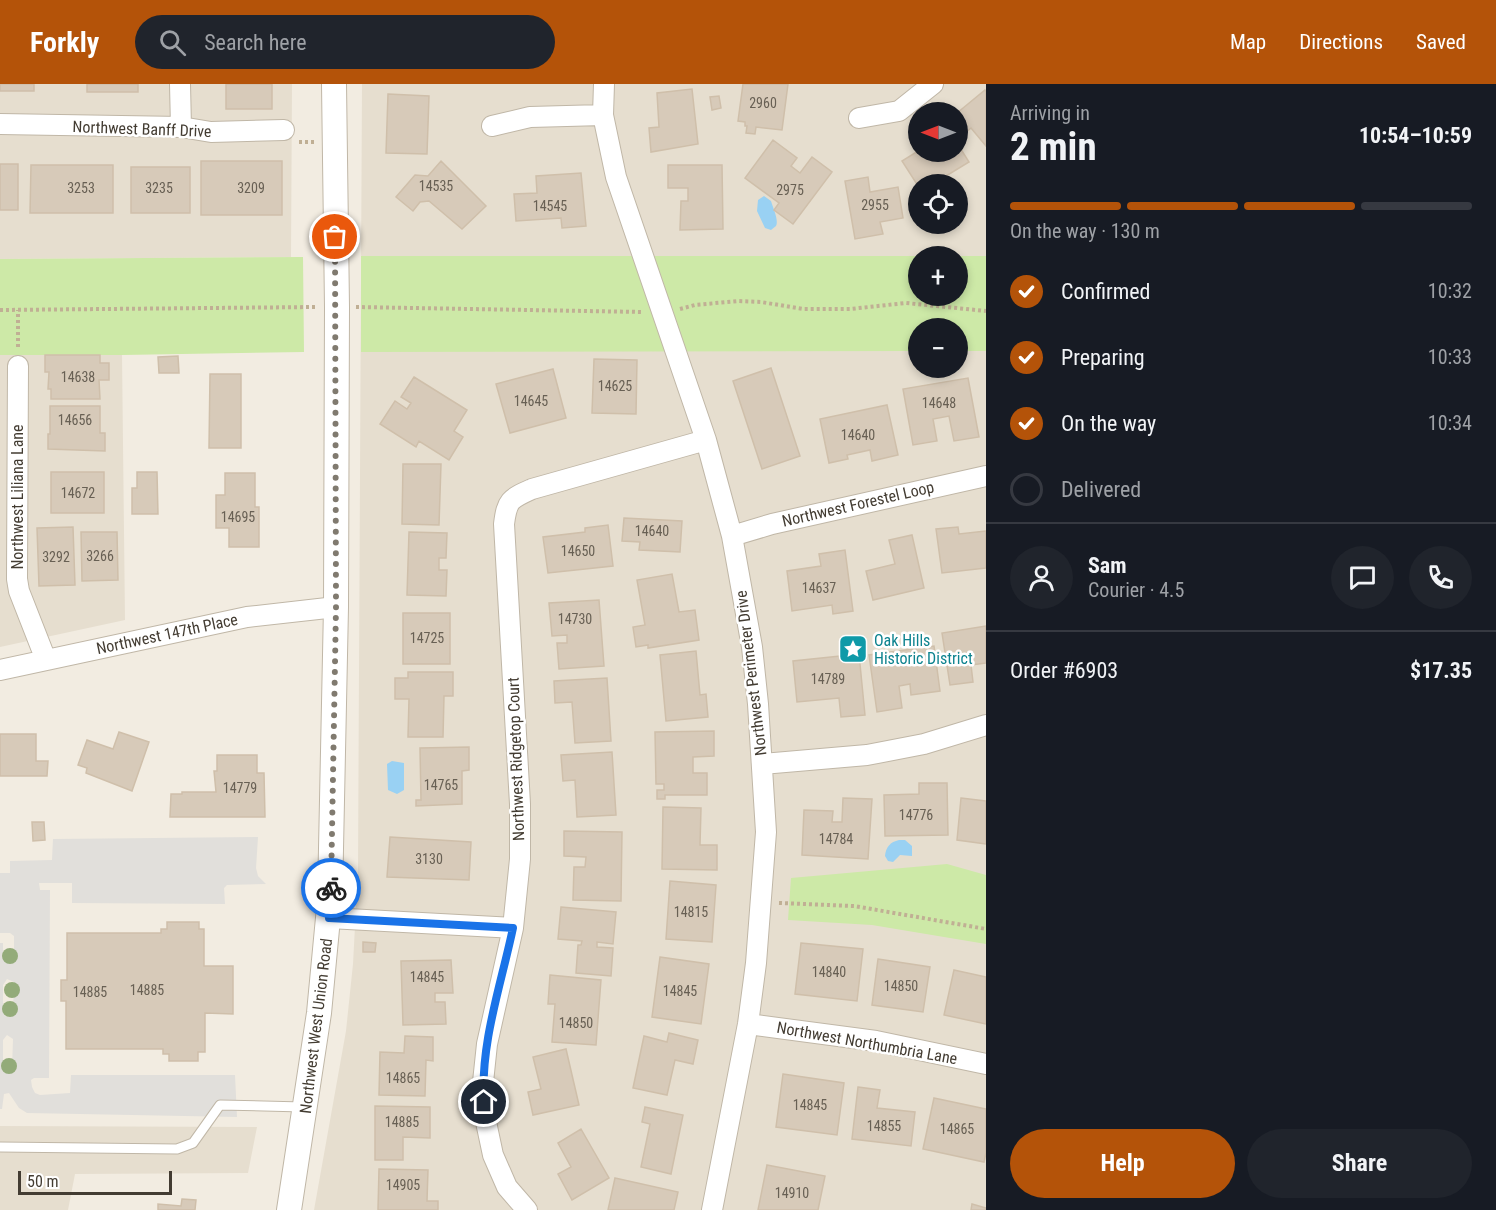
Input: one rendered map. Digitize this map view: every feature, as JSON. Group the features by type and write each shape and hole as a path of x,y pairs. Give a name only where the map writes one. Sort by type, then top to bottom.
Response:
{"street":[{"path":"180,84 181,127"},
{"name":"Northwest West Union Road","path":"289,1210 306,1107 329,918 336,607 337,307 334,84"},
{"name":"Northwest Perimeter Drive","path":"604,84 603,116 616,177 706,440 732,536 752,647 758,704 766,832 756,963 748,1024 712,1210"},
{"path":"859,118 899,111 933,84"},
{"path":"492,126 530,117 603,116"},
{"name":"Northwest Banff Drive","path":"0,124 181,127 212,132 284,130"},
{"name":"Northwest Liliana Lane","path":"18,366 17,579 19,591 46,660"},
{"name":"Northwest Ridgetop Court","path":"527,1210 507,1186 493,1155 486,1122 483,1082 487,1044 513,928 520,859 520,804 504,524 506,508 514,497 532,489 706,440"},
{"name":"Northwest Forestel Loop","path":"732,536 772,524 986,476"},
{"name":"Northwest 147th Place","path":"0,670 248,617 336,607"},
{"path":"762,764 867,755 924,744 986,725"},
{"path":"329,918 513,928"},
{"name":"Northwest Northumbria Lane","path":"748,1024 876,1041 986,1064"}],"lane":[{"path":"0,1148 177,1149 193,1143 220,1105 306,1107"}],"path":[{"path":"284,130 286,142 334,142"},
{"path":"662,313 695,305 738,301 761,302 803,309 850,309 906,303 986,310"},
{"path":"18,310 18,366"},
{"path":"761,903 854,906 986,929"}],"shaded area":[{"path":"0,84 292,84 291,257 0,259"},
{"path":"362,84 986,84 986,1210 314,1210 346,1031 353,964 358,870"},
{"path":"0,355 122,355 125,620 0,647"},
{"path":"258,837 256,868 258,876 266,884 227,885 224,888 225,904 72,903 72,883 39,883 40,890 50,890 49,1078 31,1080 35,1093 40,1095 70,1093 71,1075 235,1075 237,1117 27,1113 19,1108 9,1093 4,1094 2,1109 0,1109 0,943 3,943 3,957 12,959 14,936 10,933 0,933 0,873 10,873 10,861 52,860 53,839","holes":["7,979 14,982 13,1011 9,1017 3,1012 3,985","7,1035 13,1039 12,1068 7,1073 3,1068 3,1040"]},
{"path":"0,1126 257,1127 248,1173 75,1174 68,1210 0,1210"}],"green space":[{"path":"361,256 908,256 908,306 968,306 968,256 986,256 986,351 968,351 968,318 908,318 908,351 361,352"},
{"path":"303,257 304,352 0,355 0,259"},
{"path":"947,864 986,875 986,944 872,925 788,920 791,878"}],"water":[{"path":"764,196 771,201 776,217 776,226 771,230 765,228 757,211 758,200"},
{"path":"392,761 404,763 404,790 397,794 388,790 387,764"},
{"path":"899,840 905,840 912,846 912,856 900,855 893,862 888,861 885,856 887,848"}],"building":[{"path":"0,84 34,84 34,91 0,91"},
{"path":"87,84 138,84 138,92 87,92"},
{"path":"226,84 272,84 272,109 226,109"},
{"path":"743,84 788,84 782,130 756,127 755,134 746,133 745,122 738,121"},
{"path":"692,89 698,144 651,152 649,128 659,127 657,93"},
{"path":"985,90 986,146 971,128 968,130 968,104"},
{"path":"388,94 429,96 427,154 386,153"},
{"path":"719,96 721,108 712,110 710,97"},
{"path":"773,140 797,158 791,166 800,173 812,157 832,172 793,224 774,210 779,203 745,178"},
{"path":"908,157 908,162 969,162 949,174 910,174 902,161"},
{"path":"201,161 282,161 282,215 201,215"},
{"path":"441,161 486,206 462,229 429,201 420,202 413,211 396,197 415,175 428,176"},
{"path":"0,164 18,164 18,210 0,210"},
{"path":"31,165 113,165 113,213 30,213"},
{"path":"668,165 722,165 723,229 680,230 681,201 688,201 688,188 668,188"},
{"path":"131,167 190,167 190,213 131,213"},
{"path":"581,173 586,226 562,228 561,218 516,221 514,194 537,193 536,176"},
{"path":"868,177 870,192 898,187 903,218 880,222 883,234 855,239 845,181"},
{"path":"45,355 100,355 100,363 109,363 109,380 99,380 100,399 51,399 51,389 48,389 49,372 45,372"},
{"path":"178,356 179,373 159,373 158,357"},
{"path":"594,359 637,360 636,414 592,413"},
{"path":"771,368 800,456 762,469 733,381"},
{"path":"553,369 566,418 510,433 496,384"},
{"path":"210,374 241,374 241,448 209,448"},
{"path":"414,377 467,410 454,431 463,437 449,460 419,441 416,447 380,424 395,401 407,409 411,403 401,397"},
{"path":"968,378 979,437 954,441 949,416 933,419 937,441 913,445 903,389"},
{"path":"887,405 898,455 872,461 870,450 847,455 848,459 829,463 820,419"},
{"path":"50,406 100,406 100,433 105,433 105,451 48,449"},
{"path":"403,464 441,464 439,525 402,524"},
{"path":"51,472 104,472 104,513 51,513"},
{"path":"137,472 157,472 158,514 132,514 132,488 137,488"},
{"path":"225,473 255,473 255,507 259,507 259,547 229,547 229,528 216,528 216,495 225,495"},
{"path":"624,518 682,521 680,552 639,550 640,542 622,541"},
{"path":"608,525 613,566 548,573 543,537 585,532 585,528"},
{"path":"73,527 75,585 39,586 37,528"},
{"path":"958,527 959,534 986,531 986,568 942,573 936,529"},
{"path":"81,532 117,532 118,580 82,581"},
{"path":"409,532 447,533 446,558 439,558 439,570 447,570 446,596 407,595"},
{"path":"912,535 924,588 873,600 866,571 895,564 889,540"},
{"path":"845,550 853,611 833,614 832,605 792,611 787,571 821,566 819,554"},
{"path":"672,574 679,612 695,610 699,640 648,648 648,645 636,647 633,627 645,625 637,580"},
{"path":"599,600 604,666 559,669 557,643 567,643 567,635 552,636 549,603"},
{"path":"403,613 450,613 450,664 403,664"},
{"path":"986,626 986,663 971,665 973,682 950,685 942,633"},
{"path":"934,646 940,691 911,695 910,684 899,686 902,708 877,712 869,655"},
{"path":"696,651 700,695 706,694 708,717 666,721 660,655"},
{"path":"859,654 865,715 841,717 839,698 797,702 793,661"},
{"path":"408,672 453,672 453,696 444,696 443,737 408,737 409,699 395,699 395,678 408,678"},
{"path":"607,678 611,741 575,743 572,702 555,703 554,681"},
{"path":"714,731 714,756 693,757 693,773 707,773 707,795 665,795 665,799 657,799 657,790 664,790 664,784 656,784 655,732"},
{"path":"119,732 149,742 132,791 86,773 87,768 78,765 87,740 113,749"},
{"path":"0,734 36,734 36,761 48,761 47,776 0,776"},
{"path":"469,747 469,770 462,771 462,804 416,806 416,800 421,800 420,748"},
{"path":"612,752 616,815 577,817 575,780 563,781 561,755"},
{"path":"217,755 257,755 257,773 264,773 265,817 170,817 171,794 216,792 214,771 217,771"},
{"path":"919,783 947,783 948,835 885,836 884,795 919,794"},
{"path":"843,798 872,799 868,859 802,855 804,810 833,811 832,822 842,822"},
{"path":"961,798 986,801 986,844 957,840"},
{"path":"663,807 701,808 700,845 717,845 717,870 662,869"},
{"path":"32,822 44,822 45,840 33,841"},
{"path":"564,831 622,832 621,901 573,900 574,867 585,867 586,857 564,856"},
{"path":"390,837 471,842 469,880 387,877"},
{"path":"670,881 716,885 712,942 666,939"},
{"path":"561,907 616,912 613,944 597,942 597,947 613,948 611,976 576,973 578,945 581,945 582,941 558,939"},
{"path":"167,922 199,922 199,929 204,929 204,966 233,966 233,1014 205,1013 205,1052 198,1052 198,1061 169,1061 169,1054 163,1054 163,1049 66,1049 66,1001 61,1001 61,980 67,980 67,933 161,933 161,929 167,929"},
{"path":"363,942 376,943 375,952 363,952"},
{"path":"801,943 863,949 857,1001 795,994"},
{"path":"660,957 709,964 701,1024 652,1017"},
{"path":"878,959 930,967 923,1012 872,1005"},
{"path":"451,960 453,993 435,993 435,1002 445,1002 446,1024 403,1025 401,961"},
{"path":"954,970 986,977 986,1024 944,1015"},
{"path":"550,975 601,980 596,1045 552,1042 555,1004 548,1004"},
{"path":"669,1033 698,1040 693,1064 675,1060 667,1095 633,1088 644,1036 667,1042"},
{"path":"405,1036 433,1037 433,1061 426,1060 425,1096 379,1095 380,1052 404,1053"},
{"path":"566,1049 579,1105 533,1115 528,1092 541,1089 533,1057"},
{"path":"783,1074 844,1083 837,1135 776,1127"},
{"path":"858,1087 880,1090 877,1108 915,1112 911,1146 852,1139"},
{"path":"934,1098 986,1109 984,1162 923,1149"},
{"path":"375,1106 430,1107 430,1138 403,1137 403,1160 375,1160"},
{"path":"645,1107 683,1115 671,1174 641,1167 650,1124 642,1122"},
{"path":"581,1129 609,1178 572,1200 558,1174 571,1167 558,1143"},
{"path":"767,1165 825,1176 818,1210 758,1210"},
{"path":"379,1169 428,1170 427,1201 438,1201 438,1210 378,1210"},
{"path":"615,1178 678,1192 674,1210 608,1210"},
{"path":"182,1199 196,1200 195,1210 158,1210 158,1204 181,1206"},
{"path":"972,1204 986,1208 986,1210 971,1210"}],"way so far":[{"path":"331,888 336,607 337,307 335,237"}],"place":[{"name":"Oak Hills Historic District","path":"853,649"}],"route":[{"path":"331,888 329,918 513,928 487,1044 483,1082 484,1102"}]}
